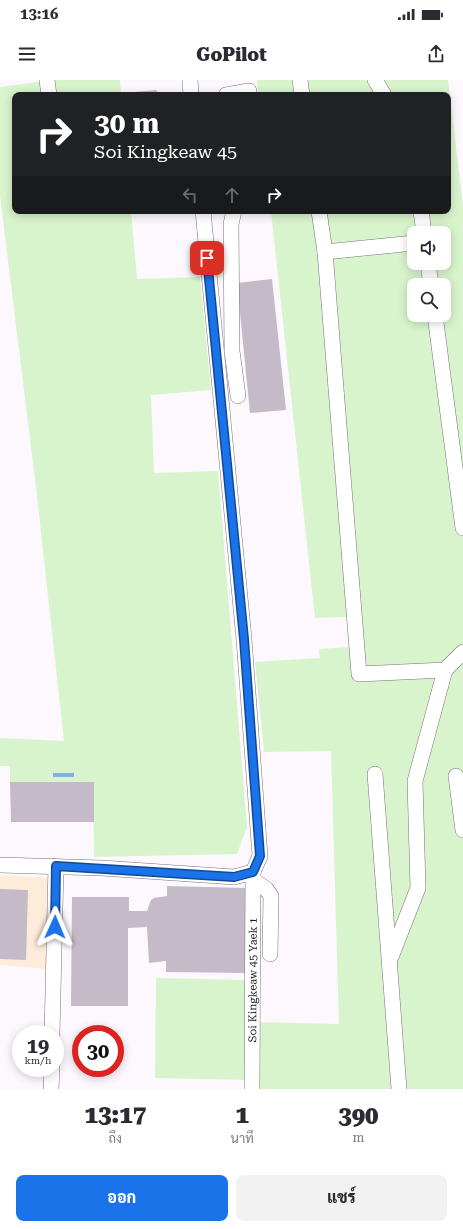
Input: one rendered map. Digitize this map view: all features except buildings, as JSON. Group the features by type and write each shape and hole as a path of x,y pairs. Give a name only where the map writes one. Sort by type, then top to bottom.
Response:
{"street":[{"path":"47,80 49,92"},
{"path":"190,80 191,92"},
{"path":"300,80 302,92"},
{"path":"375,80 382,92"},
{"name":"Soi Kingkeaw 45 Yaek 1","path":"203,214 244,639 260,856 253,876 252,1089"},
{"path":"233,214 231,224 232,351 238,396"},
{"path":"319,214 324,252 359,674 445,670"},
{"path":"421,214 423,226"},
{"path":"324,252 407,244"},
{"path":"436,322 463,528"},
{"path":"217,353 232,351"},
{"path":"390,962 418,888 415,781 445,670 463,652"},
{"path":"375,774 399,1089"},
{"path":"456,776 463,830"},
{"path":"0,865 56,866 234,877 253,876 271,896 270,954"},
{"path":"52,1025 56,866"},
{"path":"51,1089 52,1077"}],"shaded area":[{"path":"0,875 51,878 47,969 0,965"}],"green space":[{"path":"51,80 120,80 121,92 12,92 12,214 131,214 137,279 200,277 211,390 151,395 154,473 218,471 247,827 237,854 94,857 93,782 10,782 10,766 0,766 0,738 64,741 36,487 0,196 0,87"},
{"path":"257,80 448,80 449,92 258,92"},
{"path":"451,105 463,206 463,1089 252,1089 252,1080 155,1078 156,978 253,980 253,1022 339,1024 331,751 264,752 255,662 320,658 319,649 350,647 347,617 315,618 271,214 451,214"}],"water":[{"path":"53,773 74,773 74,777 53,777"}],"route":[{"path":"55,927 56,866 234,877 253,872 260,856 244,639 207,258"}]}
